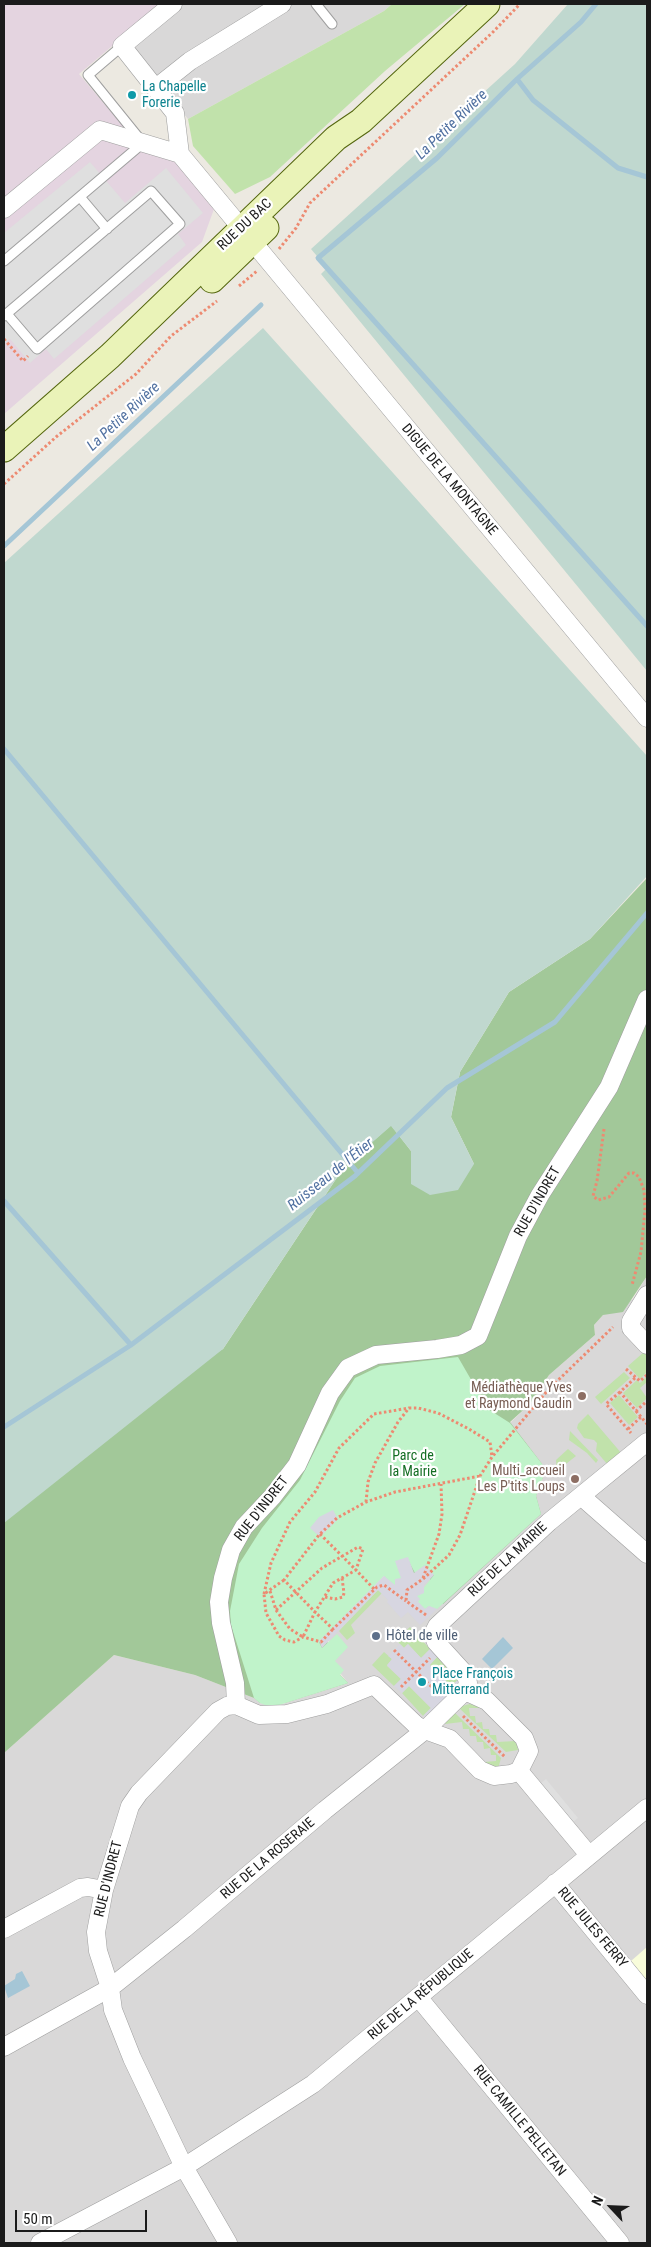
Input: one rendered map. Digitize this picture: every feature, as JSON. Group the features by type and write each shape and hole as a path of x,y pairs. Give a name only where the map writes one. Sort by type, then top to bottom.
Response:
{"main road":[{"path":"247,235 298,196 340,149 361,121 487,4"},
{"name":"RUE DU BAC","path":"4,449 247,235"},
{"name":"RUE DU BAC","path":"4,467 247,235"}],"street":[{"path":"4,209 100,130 180,154 175,113 122,46 173,4"},
{"path":"156,88 190,61 282,4"},
{"name":"DIGUE DE LA MONTAGNE","path":"180,154 647,718"},
{"name":"RUE D'INDRET","path":"228,2243 184,2167 132,2058 113,2010 110,1988 98,1951 96,1932 104,1890 124,1820 138,1793 218,1711 227,1706 236,1705 236,1683 221,1623 219,1602 231,1550 244,1528 273,1496 297,1465 330,1393 348,1368 376,1355 461,1345 478,1336 518,1236 540,1195 609,1086 647,999"},
{"path":"639,1293 631,1321 631,1328 647,1345"},
{"name":"RUE DE LA MAIRIE","path":"437,1626 549,1522 645,1444"},
{"path":"581,1496 647,1554"},
{"path":"425,1730 465,1691 468,1683 466,1675 434,1638 437,1626"},
{"path":"236,1705 259,1715 287,1714 327,1704 374,1685 416,1725 450,1739 480,1770 489,1775 502,1775 519,1771"},
{"path":"465,1691 487,1701 524,1738 529,1751 519,1771"},
{"name":"RUE DE LA ROSERAIE","path":"4,2047 110,1988 425,1730"},
{"path":"519,1771 589,1855"},
{"name":"RUE DE LA RÉPUBLIQUE","path":"40,2243 184,2167 314,2084 647,1808"},
{"name":"RUE JULES FERRY","path":"555,1883 647,1995"},
{"path":"4,1929 80,1888 104,1890"},
{"name":"RUE CAMILLE PELLETAN","path":"418,1997 620,2243"}],"lane":[{"path":"316,4 332,24"},
{"path":"4,261 143,144 88,74 122,46"},
{"path":"151,191 180,224 37,349 5,315 151,191"},
{"path":"80,197 107,229"}],"path":[{"path":"268,262 296,228 310,203 493,32 520,4"},
{"path":"4,484 56,437 136,374 171,336"},
{"path":"4,339 23,361 37,349"},
{"path":"605,1125 597,1181 592,1196 598,1200 609,1197 629,1173 634,1173 639,1177 644,1190 645,1210 639,1293"},
{"path":"406,1601 407,1590 423,1580 449,1555 460,1535 480,1476 492,1458 529,1412 582,1355 612,1327 631,1321"},
{"path":"626,1368 640,1381 647,1375"},
{"path":"635,1378 604,1406 645,1444"},
{"path":"620,1392 647,1425"},
{"path":"636,1411 647,1401"},
{"path":"276,1610 322,1568 342,1555 361,1547 361,1557 356,1570 333,1582 303,1637 294,1642 279,1636 266,1613 264,1594 271,1563 290,1522 315,1492 339,1448 374,1414 409,1408 418,1408 438,1413 490,1442 492,1458"},
{"path":"366,1502 368,1482 375,1463 398,1422 409,1408"},
{"path":"628,1429 641,1417"},
{"path":"264,1594 284,1580 320,1534 337,1518 366,1502 395,1492 480,1476"},
{"path":"423,1580 439,1534 442,1514 440,1484"},
{"path":"320,1534 374,1589"},
{"path":"325,1597 335,1599 342,1597 344,1593 342,1578"},
{"path":"284,1580 333,1629"},
{"path":"270,1591 276,1610 290,1628 303,1637 321,1642 374,1589 384,1585 424,1613 437,1626"},
{"path":"405,1683 425,1662"}],"shaded area":[{"path":"4,4 162,4 79,74 143,150 174,160 214,209 202,242 4,414"},
{"path":"183,4 392,4 384,11 188,119 129,48"},
{"path":"568,4 647,4 647,671 321,274 327,268 311,249 515,64"},
{"path":"90,162 125,203 166,168 203,213 178,234 186,245 54,359 46,349 30,363 10,339 4,344 4,233"},
{"path":"263,328 647,756 647,876 590,939 509,992 460,1072 451,1117 474,1164 458,1190 430,1195 411,1184 411,1151 391,1126 344,1167 223,1349 4,1523 4,563"},
{"path":"647,1276 647,2243 4,2243 4,1753 114,1655 195,1675 254,1698 260,1703 276,1706 348,1683 326,1655 332,1628 384,1576 536,1496 546,1469 510,1423 530,1404 549,1375 595,1335 594,1325 603,1315 633,1299"},
{"path":"333,1510 338,1519 320,1537 310,1528 319,1517"},
{"path":"408,1557 414,1573 425,1565 434,1575 424,1585 424,1593 417,1596 420,1599 418,1602 425,1609 429,1606 437,1609 420,1625 408,1612 401,1618 378,1590 322,1648 319,1641 384,1576 395,1585 395,1579 401,1578 395,1561"},
{"name":"Place François Mitterrand","path":"400,1644 404,1648 408,1644 421,1658 430,1649 437,1657 430,1665 451,1686 459,1679 452,1697 435,1712 423,1716 431,1708 409,1686 402,1693 394,1686 401,1679 387,1665 392,1659 388,1656"},
{"path":"546,1779 578,1818 573,1822 541,1783"},
{"path":"647,1947 647,1981 631,1961"}],"green space":[{"path":"392,4 465,4 385,71 270,177 235,194 193,146 188,119 384,11"},
{"path":"647,878 647,1276 623,1312 603,1315 594,1325 595,1335 549,1375 530,1404 510,1422 546,1469 536,1496 541,1514 443,1604 429,1588 431,1572 304,1581 340,1675 348,1683 285,1703 260,1703 254,1698 195,1675 114,1655 4,1753 4,1462 223,1349 344,1167 391,1125 411,1151 474,1164 451,1117 460,1072 509,992 590,939"},
{"path":"644,1352 647,1356 647,1372 640,1379 628,1366"},
{"name":"Parc de la Mairie","path":"458,1357 488,1409 510,1423 546,1469 536,1496 541,1514 437,1609 429,1606 425,1609 418,1602 417,1596 434,1575 415,1573 407,1558 401,1579 395,1586 384,1576 319,1642 322,1648 337,1634 348,1647 335,1661 344,1670 340,1675 348,1683 276,1706 260,1703 254,1698 231,1625 230,1611 239,1564 262,1528 300,1480 340,1401 355,1378 380,1366"},
{"path":"624,1372 630,1378 601,1404 595,1397"},
{"path":"647,1376 647,1382 640,1388 647,1398 637,1408 623,1393 637,1380 640,1383"},
{"path":"619,1395 638,1417 629,1425 610,1403"},
{"path":"588,1414 622,1454 608,1465 596,1451 597,1443 594,1440 584,1438 577,1428 578,1424"},
{"path":"570,1431 598,1460 596,1463 587,1453 569,1440"},
{"path":"568,1449 576,1456 557,1471 556,1460"},
{"path":"378,1590 382,1593 351,1625 355,1633 347,1640 339,1631"},
{"path":"410,1627 430,1649 421,1658 408,1644 404,1648 396,1640"},
{"path":"384,1652 392,1659 387,1666 401,1679 394,1686 372,1665"},
{"path":"437,1657 459,1679 451,1687 429,1665"},
{"path":"409,1686 431,1708 423,1716 402,1693"},
{"path":"470,1704 481,1708 469,1708 470,1716 475,1716 476,1723 482,1722 483,1729 489,1729 490,1735 496,1735 497,1742 516,1741 518,1750 506,1752 458,1707"},
{"path":"453,1711 501,1758 498,1769 484,1762 496,1761 496,1755 491,1755 490,1748 484,1749 483,1742 477,1742 476,1736 470,1736 469,1729 463,1729 462,1722 445,1724"}],"water":[{"path":"503,1637 513,1648 492,1669 482,1659"},
{"path":"22,1971 30,1986 8,1998 4,1986 15,1979 16,1974"}],"waterway":[{"path":"596,4 581,22 517,79 437,158 318,258 647,626"},
{"path":"517,79 533,100 618,168 647,177"},
{"name":"La Petite Rivière","path":"4,546 261,305"},
{"path":"4,749 358,1173"},
{"name":"Ruisseau de l'Étier","path":"4,1427 131,1345 355,1176 447,1088 555,1022 647,913"},
{"path":"4,1201 131,1345"}],"place":[{"name":"La Chapelle Forerie","path":"132,95"},
{"name":"Médiathèque Yves et Raymond Gaudin","path":"582,1396"},
{"name":"Multi_accueil Les P'tits Loups","path":"575,1479"},
{"name":"Hôtel de ville","path":"376,1636"},
{"name":"Place François Mitterrand","path":"422,1682"}]}
